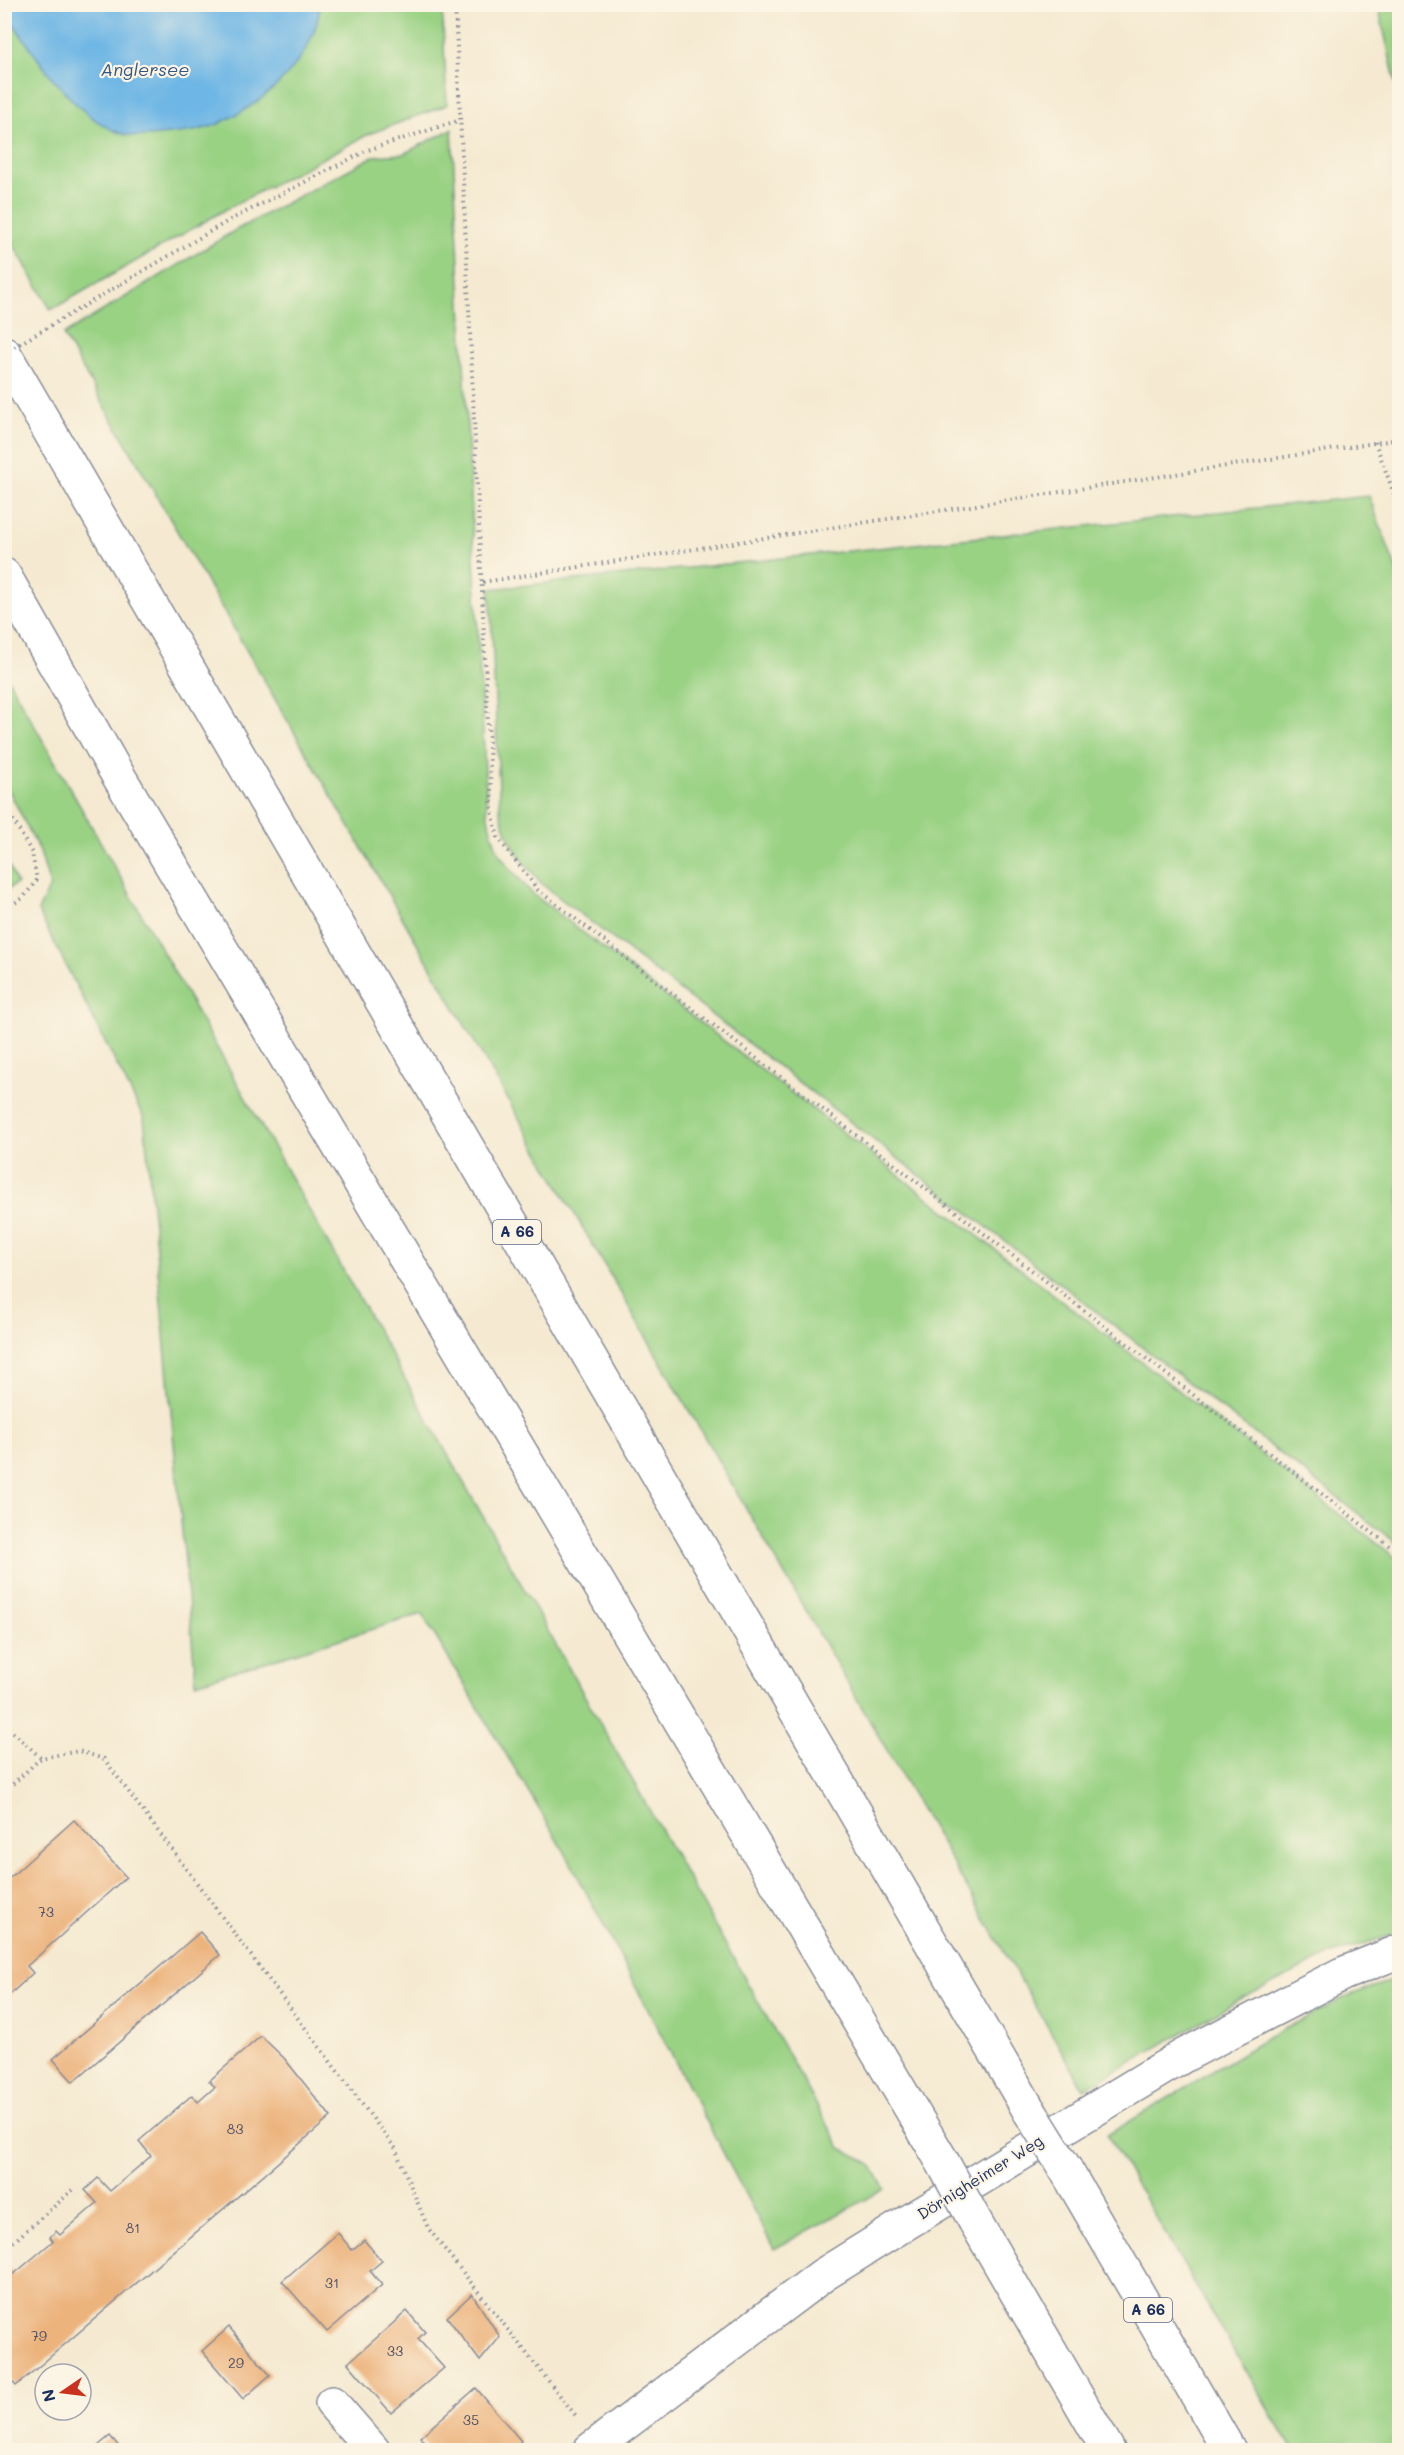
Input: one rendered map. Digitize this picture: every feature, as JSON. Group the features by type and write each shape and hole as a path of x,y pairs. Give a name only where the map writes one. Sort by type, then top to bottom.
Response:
{"main road":[{"name":"A 66","path":"4,353 1229,2451"},
{"path":"4,575 112,765 942,2161 1108,2451"},
{"name":"Dörnigheimer Weg","path":"594,2447 823,2275 918,2215 1183,2056 1332,1979 1400,1951"},
{"path":"332,2403 372,2451"}],"path":[{"path":"455,4 492,811 498,838 538,890 1400,1554"},
{"path":"4,353 228,221 368,150 460,120"},
{"path":"483,582 1400,439"},
{"path":"1375,442 1400,510"},
{"path":"4,804 32,853 37,880 23,898 4,909"},
{"path":"4,1724 41,1758"},
{"path":"4,1792 41,1758 79,1751 104,1759 395,2148 429,2228 594,2447"},
{"path":"4,2250 74,2189"}],"green space":[{"path":"320,5 442,5 447,105 369,134 230,207 51,310 5,230 4,11 41,61 67,91 115,131 307,47"},
{"path":"1378,5 1399,5 1399,95 1397,89"},
{"path":"452,129 487,810 493,837 501,856 533,894 1399,1560 1399,1933 1329,1955 1241,1999 1084,2089 63,335 234,231 374,156 403,154"},
{"path":"1369,496 1400,579 1399,1545 543,885 516,851 507,833 500,810 490,589"},
{"path":"4,672 841,2148 870,2163 885,2189 774,2249 566,1854 422,1614 196,1683 144,1118 38,911 50,886 40,852 5,783"},
{"path":"5,857 17,884 4,890"},
{"path":"1399,1978 1399,2450 1293,2450 1107,2135 1264,2040 1347,1996"}],"water":[{"name":"Anglersee","path":"320,4 309,43 299,60 272,90 239,113 210,127 155,136 128,135 115,131 98,122 82,109 67,95 40,61 5,11 4,5"}],"building":[{"path":"74,1820 126,1877 27,1966 33,1973 4,2000 4,1883"},
{"path":"200,1932 220,1955 73,2082 53,2059"},
{"path":"261,2036 284,2058 331,2117 44,2362 33,2362 33,2371 16,2386 4,2373 4,2263 14,2274 53,2241 50,2237 56,2231 60,2235 97,2203 85,2190 98,2178 110,2191 151,2156 139,2141 192,2095 198,2102 215,2087 209,2081"},
{"path":"338,2233 352,2250 364,2240 382,2261 370,2271 382,2285 327,2332 282,2281"},
{"path":"472,2294 500,2337 480,2361 447,2317"},
{"path":"407,2311 425,2332 418,2339 444,2368 391,2413 348,2363"},
{"path":"229,2327 270,2375 243,2399 202,2351"},
{"path":"476,2388 521,2441 510,2450 432,2450 420,2437"},
{"path":"110,2436 122,2450 93,2450"}]}
